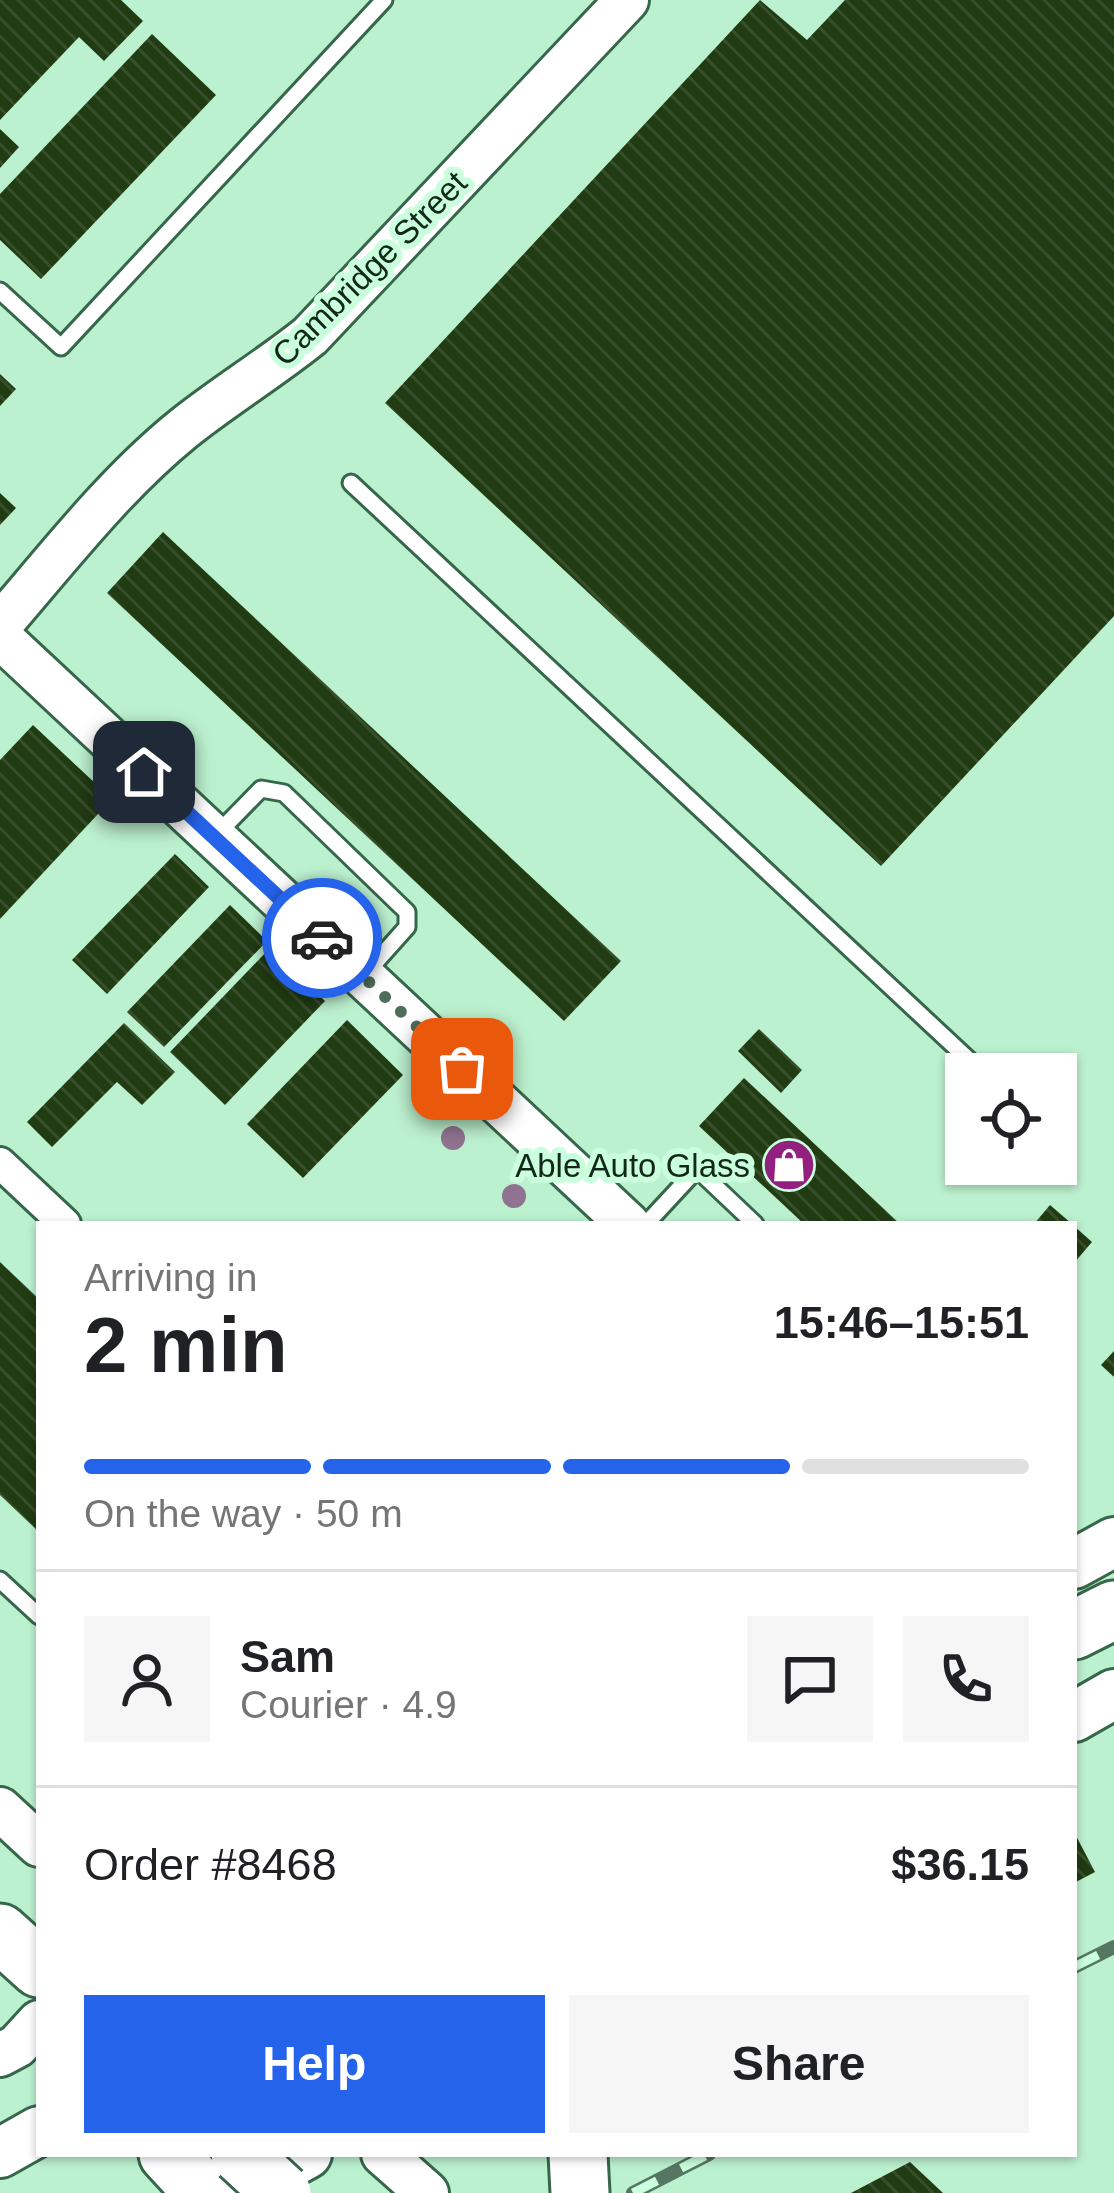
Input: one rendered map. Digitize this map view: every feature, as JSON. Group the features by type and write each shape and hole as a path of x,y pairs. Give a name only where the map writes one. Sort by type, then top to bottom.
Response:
{"highway":[{"path":"1077,1628 1114,1610"},
{"path":"0,1933 36,1965"},
{"path":"171,2157 204,2193"},
{"path":"242,2157 282,2193"},
{"path":"578,2157 580,2193"}],"main road":[{"path":"1077,1562 1114,1542"},
{"path":"1077,1715 1114,1694"},
{"path":"0,2153 36,2134"},
{"path":"236,2193 302,2157"}],"street":[{"name":"Cambridge Street","path":"0,625 123,483 184,428 310,336 627,0"},
{"path":"0,637 625,1221"},
{"path":"0,1163 62,1221"},
{"path":"0,1809 36,1842"},
{"path":"0,2055 17,2046 36,2025"},
{"path":"386,2157 427,2193"}],"lane":[{"path":"0,291 62,347 385,0"},
{"path":"351,483 962,1053"},
{"path":"214,837 261,789 284,793 407,912 407,927 363,976"},
{"path":"649,1221 698,1169 752,1221"},
{"path":"0,1580 36,1613"}],"building":[{"path":"0,0 121,0 143,21 104,61 79,37 0,120"},
{"path":"760,0 807,40 845,0 1114,0 1114,616 881,866 385,403"},
{"path":"152,34 216,95 41,279 0,240 0,194"},
{"path":"0,129 19,147 0,168"},
{"path":"0,374 16,389 0,406"},
{"path":"0,493 16,508 0,525"},
{"path":"163,532 621,961 564,1021 107,593"},
{"path":"33,725 112,799 0,919 0,760"},
{"path":"175,854 209,887 107,994 72,960"},
{"path":"230,905 267,941 164,1047 127,1012"},
{"path":"270,948 325,1001 225,1105 170,1052"},
{"path":"347,1020 403,1075 303,1178 247,1124"},
{"path":"124,1023 175,1072 142,1105 117,1082 52,1147 27,1122"},
{"path":"759,1029 802,1070 781,1093 738,1051"},
{"path":"744,1078 897,1221 801,1221 699,1126"},
{"path":"1050,1205 1069,1221 1037,1221"},
{"path":"1077,1229 1092,1242 1077,1260"},
{"path":"0,1262 36,1296 36,1529 0,1495"},
{"path":"1114,1351 1114,1377 1101,1365"},
{"path":"1077,1838 1095,1872 1077,1881"},
{"path":"910,2162 943,2193 851,2193"}],"railway":[{"path":"1077,1966 1114,1947"},
{"path":"633,2193 703,2157"}],"way so far":[{"path":"322,938 462,1069"}],"place":[{"name":"Able Auto Glass","path":"789,1165"}],"route":[{"path":"144,772 322,938"}]}
